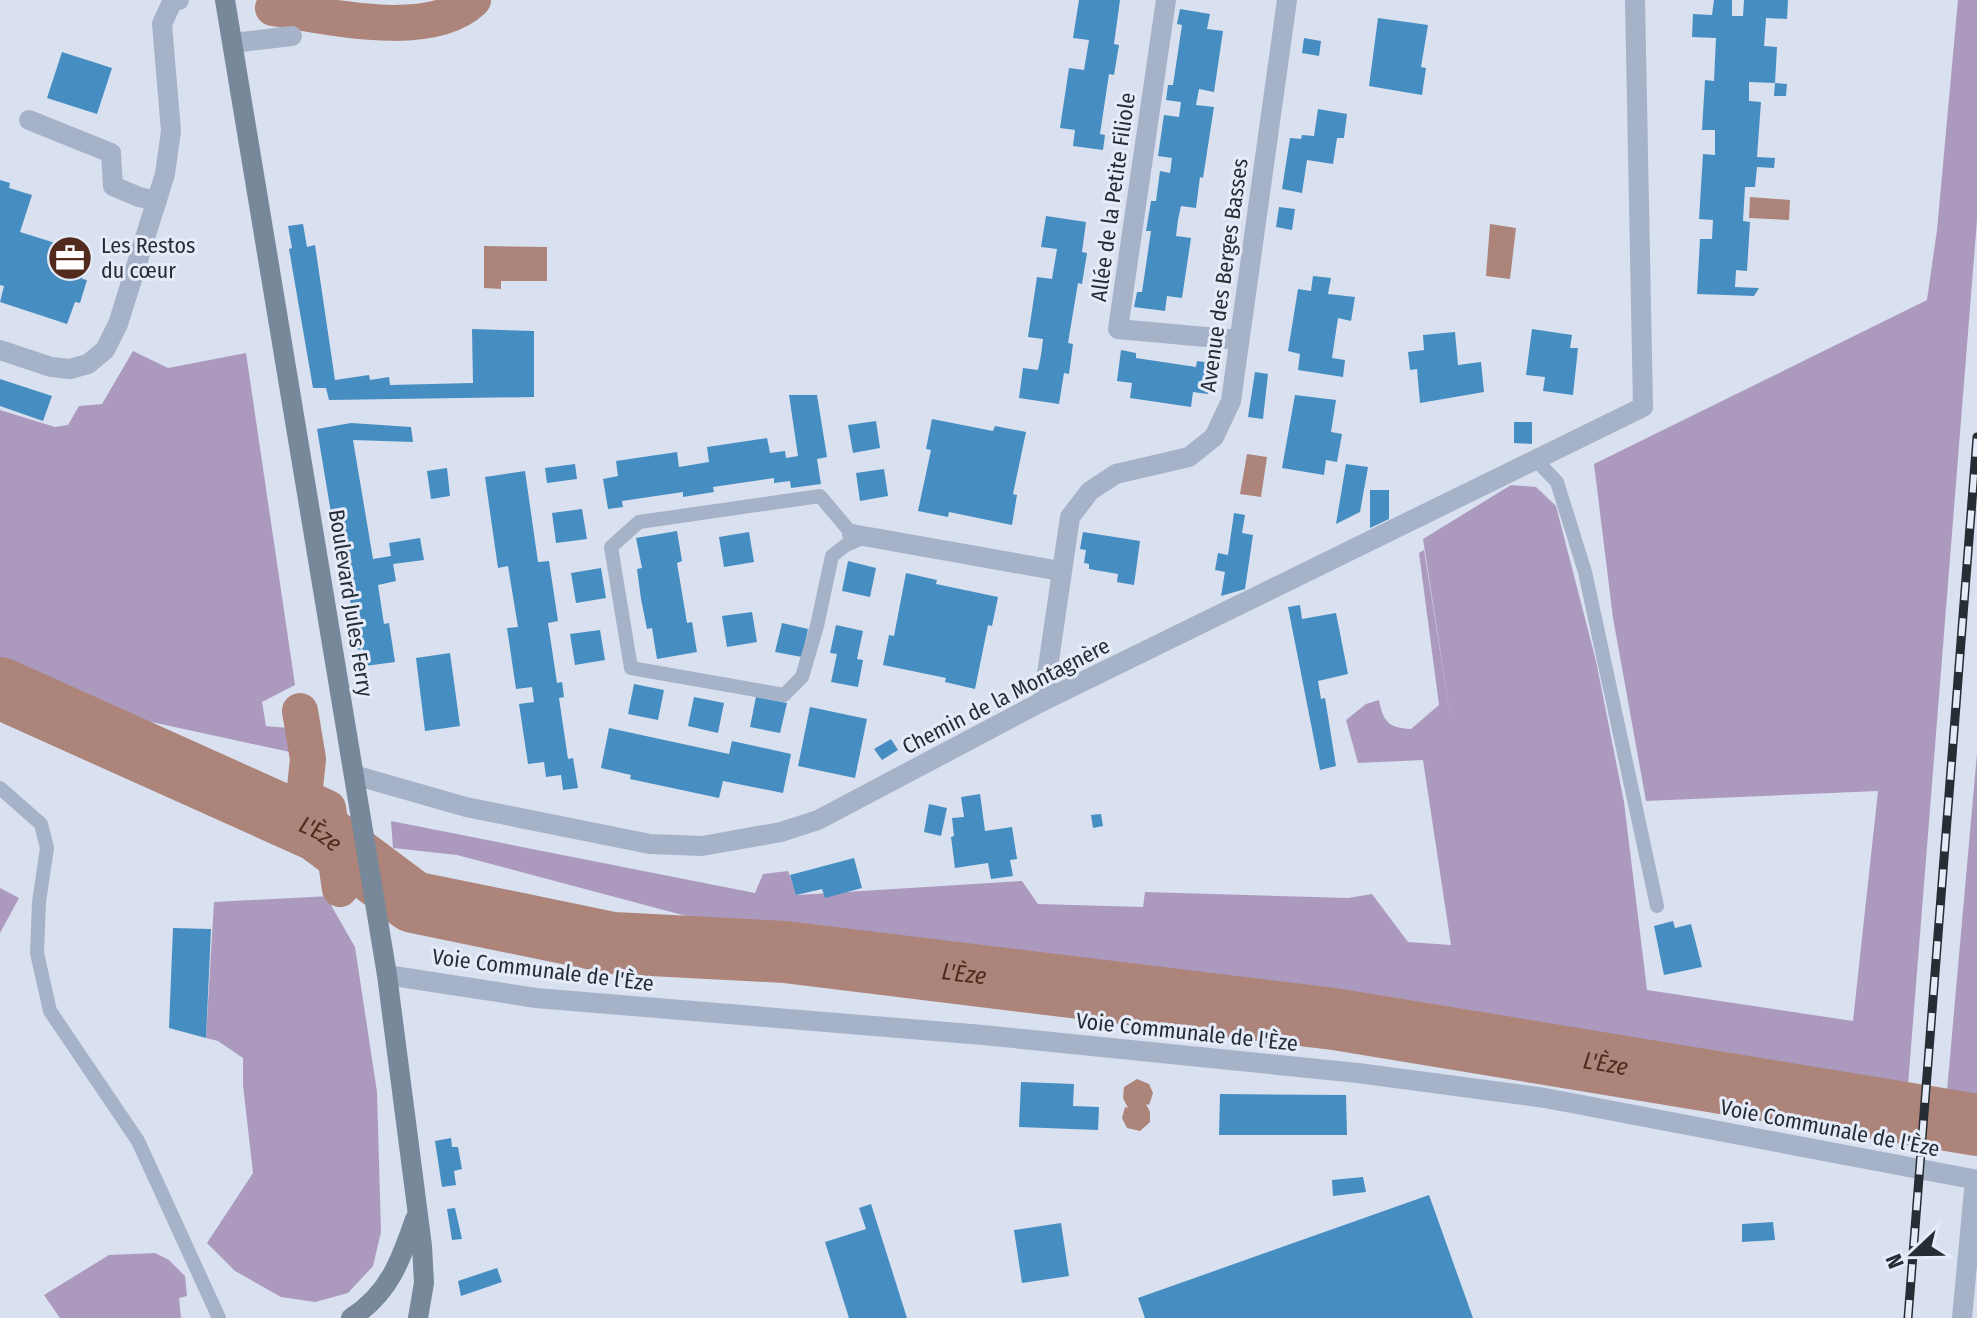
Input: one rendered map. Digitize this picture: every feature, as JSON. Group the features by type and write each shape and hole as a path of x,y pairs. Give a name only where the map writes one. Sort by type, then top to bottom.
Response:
{"main road":[{"name":"Boulevard Jules Ferry","path":"225,0 387,975 424,1283 418,1318"},
{"name":"Boulevard Jules Ferry","path":"351,1318 378,1297 389,1283 400,1264 416,1216"}],"street":[{"path":"0,350 51,367 70,369 88,364 105,350 118,324 165,174 171,131 162,24 172,2 179,0"},
{"name":"Allée de la Petite Filiole","path":"1166,0 1118,329 1239,340"},
{"name":"Avenue des Berges Basses","path":"1043,701 1070,517 1090,491 1116,474 1189,457 1214,437 1231,401 1287,0"},
{"name":"Chemin de la Montagnère","path":"356,785 650,844 702,846 781,832 818,820 1043,701 1643,407 1635,0"},
{"path":"233,43 292,36"},
{"path":"29,120 111,153 113,186 157,201"},
{"path":"860,535 1060,571"},
{"name":"Voie Communale de l'Èze","path":"387,975 536,998 983,1035 1373,1075 1545,1098 1976,1180"},
{"path":"1962,1318 1976,1180"}],"lane":[{"path":"1535,459 1557,482 1585,572 1657,906"},
{"path":"820,496 860,535 832,556 802,677 784,695 631,668 611,547 639,522 820,496"},
{"path":"0,788 41,824 47,848 39,902 37,953 50,1011 138,1141 219,1318"}],"shaded area":[{"path":"1958,0 1977,0 1977,220 1908,1085 780,941 457,855 393,848 391,821 755,893 763,874 788,871 797,895 1022,881 1038,904 1143,907 1145,892 1348,898 1372,894 1408,942 1451,945 1423,760 1358,763 1346,720 1366,704 1379,700 1388,722 1411,729 1439,705 1419,553 1424,550 1452,726 1423,539 1511,485 1536,487 1556,506 1596,661 1624,802 1647,990 1853,1021 1878,791 1646,801 1613,618 1594,464 1927,300 1937,230"},
{"path":"1750,197 1790,200 1789,220 1749,218"},
{"path":"1490,224 1516,228 1510,279 1486,276"},
{"path":"484,246 547,247 547,281 501,281 501,289 484,288"},
{"path":"133,351 168,368 246,353 295,685 262,702 266,726 288,728 290,752 124,716 0,661 0,410 55,427 68,425 79,406 102,404"},
{"path":"1247,454 1267,457 1261,497 1240,494"},
{"path":"1977,753 1977,1108 1946,1102"},
{"path":"0,888 19,898 0,933"},
{"path":"330,896 332,907 355,947 377,1092 381,1232 373,1266 348,1293 315,1302 281,1297 235,1271 207,1243 253,1173 243,1058 218,1041 206,1038 214,902"},
{"path":"1137,1079 1149,1084 1153,1093 1149,1105 1146,1104 1150,1122 1140,1131 1127,1128 1122,1118 1125,1107 1128,1108 1123,1098 1124,1087"},
{"path":"155,1253 169,1260 185,1276 187,1296 179,1298 181,1318 60,1318 44,1295 109,1255"}],"building":[{"path":"1079,0 1120,0 1114,44 1119,45 1114,75 1109,74 1100,134 1105,135 1103,150 1073,146 1075,130 1060,128 1069,68 1084,70 1089,40 1073,38"},
{"path":"1714,0 1732,0 1732,16 1743,16 1744,0 1788,0 1787,19 1766,18 1764,46 1777,47 1775,83 1749,82 1749,101 1761,102 1757,157 1775,158 1774,168 1757,167 1755,187 1745,187 1743,221 1750,222 1747,271 1736,270 1735,287 1759,288 1754,296 1697,294 1700,239 1712,239 1713,220 1699,219 1703,154 1715,155 1715,130 1702,130 1705,80 1714,81 1716,38 1692,37 1693,14 1712,15"},
{"path":"1180,9 1210,14 1207,29 1223,31 1214,92 1199,89 1196,105 1214,107 1196,208 1181,206 1178,220 1176,236 1191,238 1182,298 1167,296 1165,311 1134,307 1137,292 1142,292 1151,231 1146,231 1151,201 1156,201 1160,171 1170,173 1172,158 1158,156 1164,115 1179,117 1181,102 1166,100 1168,85 1173,85 1182,25 1177,24"},
{"path":"1378,18 1428,25 1421,67 1426,68 1422,95 1369,86"},
{"path":"1304,38 1321,41 1319,56 1302,53"},
{"path":"62,52 112,68 97,114 47,98"},
{"path":"1775,83 1787,84 1786,96 1774,96"},
{"path":"1318,109 1347,114 1344,138 1337,138 1333,164 1307,160 1302,193 1282,189 1290,138 1314,136"},
{"path":"0,180 10,183 9,188 32,195 20,232 81,251 90,257 82,279 87,280 80,303 75,302 67,324 0,302 4,286 0,285"},
{"path":"1279,207 1295,209 1292,230 1276,227"},
{"path":"1046,216 1086,222 1082,252 1087,253 1082,284 1078,283 1068,343 1073,344 1069,374 1064,373 1059,404 1019,398 1023,368 1038,370 1041,355 1043,339 1028,337 1037,277 1052,279 1057,249 1041,247"},
{"path":"303,224 307,247 315,245 335,380 369,375 370,380 389,377 390,385 473,383 472,329 534,331 534,397 329,400 326,388 313,388 289,249 292,248 288,226"},
{"path":"1313,276 1331,278 1328,294 1355,297 1351,321 1338,318 1332,358 1345,360 1343,377 1298,370 1300,354 1288,351 1298,289 1311,291"},
{"path":"1532,329 1572,335 1570,348 1578,348 1573,395 1543,391 1545,377 1526,375"},
{"path":"1455,332 1458,365 1481,362 1484,392 1420,403 1417,369 1410,370 1408,352 1424,350 1423,335"},
{"path":"1121,350 1136,353 1136,358 1196,367 1197,361 1212,363 1208,394 1193,392 1191,407 1130,398 1132,383 1117,381"},
{"path":"1255,372 1268,374 1263,419 1248,417"},
{"path":"0,379 52,396 43,421 0,406"},
{"path":"789,395 817,395 827,457 817,459 821,484 791,488 790,481 774,483 774,478 713,487 714,492 683,497 683,492 622,501 623,507 608,509 603,479 618,476 616,461 677,452 679,467 709,462 707,447 767,438 770,453 785,451 786,458 798,456"},
{"path":"1295,395 1336,400 1331,432 1342,434 1337,462 1326,460 1324,475 1282,468"},
{"path":"932,419 993,431 995,426 1026,432 1013,494 1017,495 1012,525 949,512 948,517 918,511 931,450 926,449"},
{"path":"876,421 880,448 853,453 848,425"},
{"path":"1514,422 1532,422 1532,444 1514,443"},
{"path":"351,423 411,427 413,442 353,440 373,559 391,556 389,543 420,538 424,560 393,564 396,581 378,585 384,624 389,623 395,662 365,666 363,649 358,650 337,518 332,519 317,429"},
{"path":"575,464 577,479 547,483 545,468"},
{"path":"1346,464 1368,467 1360,512 1336,524"},
{"path":"447,468 450,496 431,499 427,471"},
{"path":"884,469 888,496 860,501 856,473"},
{"path":"525,471 538,562 549,561 558,621 548,623 557,683 562,682 564,697 559,698 568,759 573,758 578,788 563,790 561,775 546,777 544,762 528,764 519,704 534,702 532,687 516,689 507,628 518,627 508,566 498,568 485,477"},
{"path":"1370,490 1389,490 1389,519 1370,528"},
{"path":"582,509 587,539 556,543 552,513"},
{"path":"1234,513 1245,515 1242,533 1253,535 1245,589 1221,596 1225,572 1215,570 1218,553 1228,555"},
{"path":"677,531 682,561 677,563 687,623 692,622 697,652 657,659 652,628 647,629 641,599 637,569 642,568 636,538"},
{"path":"749,532 754,562 724,567 719,537"},
{"path":"1083,532 1140,541 1134,585 1117,582 1118,574 1089,569 1089,564 1084,563 1086,550 1080,549"},
{"path":"848,561 876,568 870,597 842,591"},
{"path":"601,568 606,598 576,603 571,573"},
{"path":"906,573 937,580 936,584 998,597 992,626 988,625 975,689 945,682 946,678 883,665 889,635 894,636"},
{"path":"1300,605 1302,619 1336,613 1348,674 1318,681 1321,699 1325,698 1336,766 1320,770 1288,607"},
{"path":"752,612 757,642 727,647 722,616"},
{"path":"782,623 808,629 802,657 775,652"},
{"path":"836,625 863,631 857,659 863,660 858,687 831,682 837,654 830,653"},
{"path":"600,630 605,660 575,665 570,634"},
{"path":"450,653 460,726 425,731 416,658"},
{"path":"634,684 664,690 658,720 628,714"},
{"path":"694,697 724,703 718,733 688,726"},
{"path":"756,697 787,703 780,733 750,727"},
{"path":"810,707 867,719 855,778 798,766"},
{"path":"609,728 729,754 732,741 791,754 783,793 723,781 719,798 630,779 631,775 601,768"},
{"path":"891,739 898,750 882,760 874,749"},
{"path":"980,794 985,831 1012,827 1017,859 1010,860 1013,876 991,879 988,863 955,868 952,818 964,817 961,797"},
{"path":"929,804 947,808 941,836 924,832"},
{"path":"1101,814 1103,826 1093,828 1091,815"},
{"path":"854,858 862,888 825,898 822,889 796,895 790,875"},
{"path":"1673,921 1675,928 1691,924 1702,967 1664,975 1654,926"},
{"path":"173,928 211,929 206,1038 169,1028"},
{"path":"1021,1082 1074,1084 1073,1106 1099,1107 1098,1130 1019,1127"},
{"path":"1220,1094 1346,1095 1347,1135 1219,1135"},
{"path":"451,1138 452,1147 458,1147 462,1169 454,1171 456,1185 442,1187 435,1141"},
{"path":"1363,1177 1366,1192 1333,1196 1332,1180"},
{"path":"1429,1195 1473,1318 1145,1318 1138,1298"},
{"path":"871,1204 907,1318 849,1318 825,1242 866,1229 859,1208"},
{"path":"455,1208 462,1239 452,1240 447,1209"},
{"path":"1773,1222 1775,1240 1742,1242 1742,1224"},
{"path":"1061,1223 1069,1276 1022,1283 1014,1230"},
{"path":"497,1268 502,1282 461,1296 458,1281"}],"waterway":[{"path":"273,8 349,20 405,23 431,20 454,12 473,0"},
{"name":"L'Èze","path":"0,688 318,831 413,902 613,943 785,952 1334,1019 1977,1125"},
{"path":"300,711 308,759 304,797 328,808 340,889"}],"railway":[{"path":"1908,1318 1977,437"}],"place":[{"name":"Les Restos du cœur","path":"70,258"}]}
